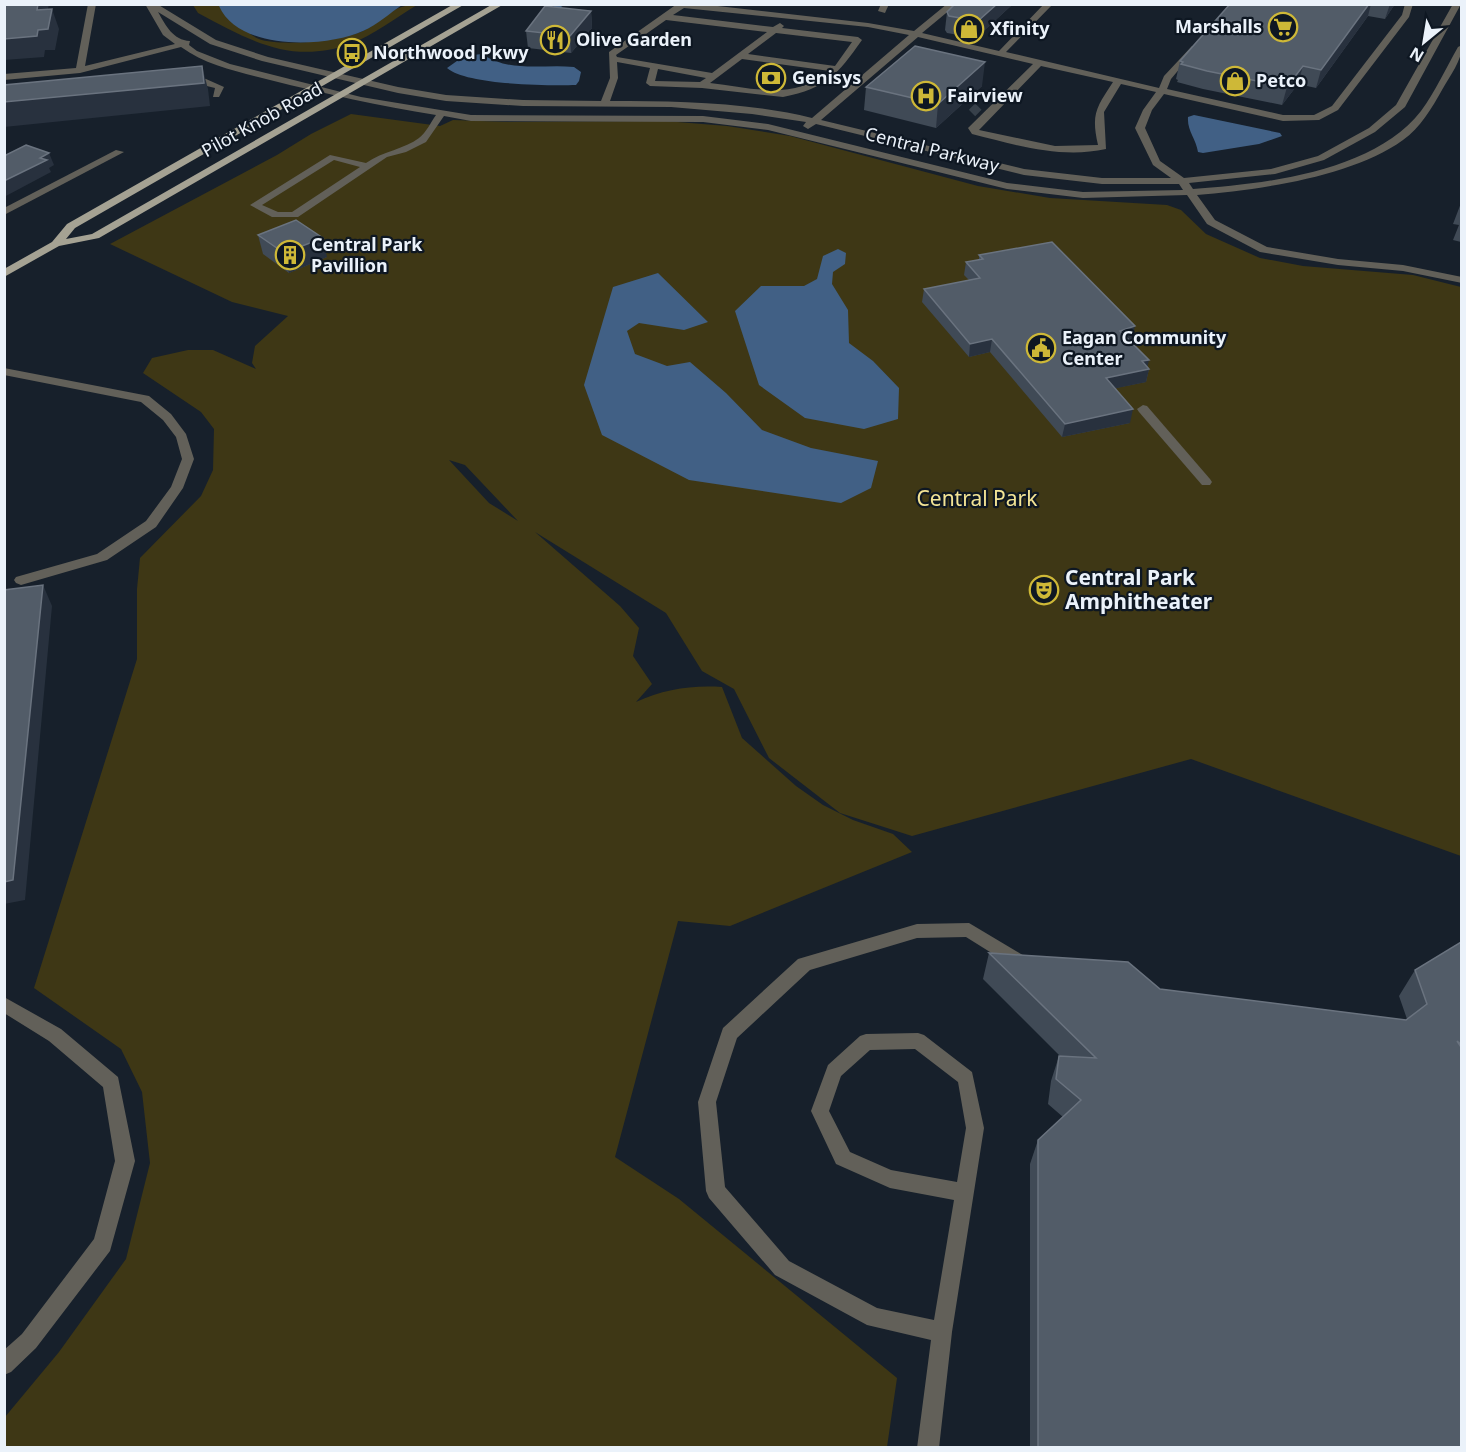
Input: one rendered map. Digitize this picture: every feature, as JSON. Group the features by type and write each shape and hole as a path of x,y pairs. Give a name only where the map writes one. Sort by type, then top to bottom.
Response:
{"main road":[{"name":"Pilot Knob Road","path":"56,244 71,226 461,4"},
{"name":"Pilot Knob Road","path":"480,16 492,4"},
{"name":"Pilot Knob Road","path":"4,274 56,244 95,236 500,4"}],"street":[{"path":"80,70 92,4"},
{"name":"Central Parkway","path":"150,4 213,42 265,59 335,76 446,98 523,103 671,104 752,111 812,121 1024,172 1102,181 1182,181 1272,172 1321,158 1372,130 1400,107 1457,4"},
{"name":"Central Parkway","path":"150,4 166,33 194,53 227,66 341,95 471,118 601,117 703,120 768,127 1007,186 1083,195 1233,189 1312,175 1354,161 1400,138 1425,112 1461,47"},
{"path":"799,134 953,4"},
{"path":"1001,53 1049,4"},
{"path":"605,102 614,78 612,54 683,5 868,25 1283,118 1316,118 1335,108 1406,15 1409,4"},
{"path":"656,66 650,83 702,84 783,94 795,92 824,80 837,69 858,40 665,17"},
{"path":"702,84 791,17"},
{"path":"4,76 80,70 123,61 205,37"},
{"path":"1198,43 1167,78 1162,91 1148,110 1140,129 1156,163 1182,181 1211,222 1264,249 1338,262 1403,268 1461,280"},
{"path":"740,56 837,69"},
{"path":"613,59 713,76"},
{"path":"1040,62 973,128 975,132 1021,143 1088,150 1103,147 1096,121 1102,104 1118,81"},
{"path":"183,79 203,81 220,87 216,95"},
{"path":"986,102 1000,102"},
{"path":"368,166 333,157 255,206 276,214 294,215 368,166 384,155 403,150 423,140 442,113"},
{"path":"972,113 973,118 980,122"},
{"path":"4,212 119,152"},
{"path":"4,371 145,399 167,417 182,436 188,459 177,488 151,524 102,557 21,580"},
{"path":"1143,410 1206,482"},
{"path":"942,1332 874,1318 782,1268 716,1191 707,1102 729,1034 804,964 917,931 969,930 1034,971"},
{"path":"4,1004 56,1035 111,1083 125,1161 103,1244 29,1341 4,1365"},
{"path":"928,1448 942,1332 975,1128 966,1078 918,1041 866,1042 834,1071 820,1111 843,1158 890,1179 964,1193"}],"green space":[{"path":"193,5 222,5 220,7 255,37 282,43 297,43 355,34 401,7 417,5 358,41 329,50 309,52 289,51 253,40 198,13"},
{"name":"Central Park","path":"351,114 440,126 453,120 665,121 727,126 790,136 978,186 1050,198 1167,205 1181,210 1206,234 1260,258 1303,266 1413,275 1461,287 1461,856 1191,759 912,836 840,813 769,758 734,689 702,671 666,613 535,532 620,606 639,628 633,656 652,684 636,702 678,689 722,687 742,738 796,786 823,805 853,820 893,834 912,852 730,926 678,921 615,1157 679,1199 897,1378 887,1447 5,1448 5,1417 59,1352 126,1259 150,1163 142,1092 121,1049 34,988 137,659 137,589 140,558 201,496 213,470 214,429 201,412 143,373 152,358 188,350 213,350 256,369 252,363 255,346 288,316 232,302 110,244 277,155 311,134","holes":["449,460 465,465 518,521 489,503"]}],"water":[{"path":"222,4 402,5 363,31 347,37 327,41 284,42 263,38 245,31 229,21 219,6"},
{"path":"482,54 504,64 515,66 574,67 581,72 579,81 576,85 508,83 471,78 447,68 464,56"},
{"path":"1194,115 1280,133 1282,136 1259,144 1198,152 1188,122 1188,117"},
{"path":"838,249 846,253 845,264 833,272 832,284 848,310 849,343 873,361 899,388 898,419 864,429 805,418 759,385 735,311 761,286 804,286 817,279 823,256"},
{"path":"658,273 708,322 684,330 639,323 627,331 635,354 667,366 690,362 726,393 762,430 811,448 878,461 871,488 841,503 689,480 602,435 584,385 613,287"}],"building":[{"path":"4,4 38,4 37,10 52,9 48,29 38,30 37,36 4,39"},
{"path":"955,4 997,4 978,21 949,16 947,12"},
{"path":"1230,4 1369,4 1321,70 1303,66 1287,87 1181,64 1183,62 1180,61"},
{"path":"545,6 591,11 570,36 526,31"},
{"path":"915,46 985,62 938,104 866,87"},
{"path":"202,66 204,83 4,102 4,85"},
{"path":"26,145 49,153 40,158 47,160 4,181 4,156"},
{"path":"296,220 323,238 284,253 258,235"},
{"name":"Eagan Community Center","path":"1052,242 1135,326 1120,331 1149,360 1142,361 1149,369 1106,378 1133,409 1065,424 992,339 970,344 924,289 980,278 966,262 983,259 979,255"},
{"path":"43,585 13,880 4,882 4,590"},
{"path":"1461,942 1461,1044 1457,1041 1461,1047 1461,1448 1038,1448 1038,1140 1081,1100 1056,1079 1059,1056 1096,1058 989,953 1128,962 1160,989 1406,1020 1427,1004 1415,970"}],"waterway":[{"path":"550,11 562,4"}],"tunnel":[{"path":"972,113 980,105"}],"place":[{"name":"Marshalls","path":"1283,27"},
{"name":"Xfinity","path":"969,29"},
{"name":"Olive Garden","path":"555,40"},
{"name":"Northwood Pkwy","path":"352,53"},
{"name":"Genisys","path":"771,78"},
{"name":"Petco","path":"1235,81"},
{"name":"Fairview","path":"926,96"},
{"name":"Central Park Pavillion","path":"290,255"},
{"name":"Eagan Community Center","path":"1041,348"},
{"name":"Central Park Amphitheater","path":"1044,590"}]}
